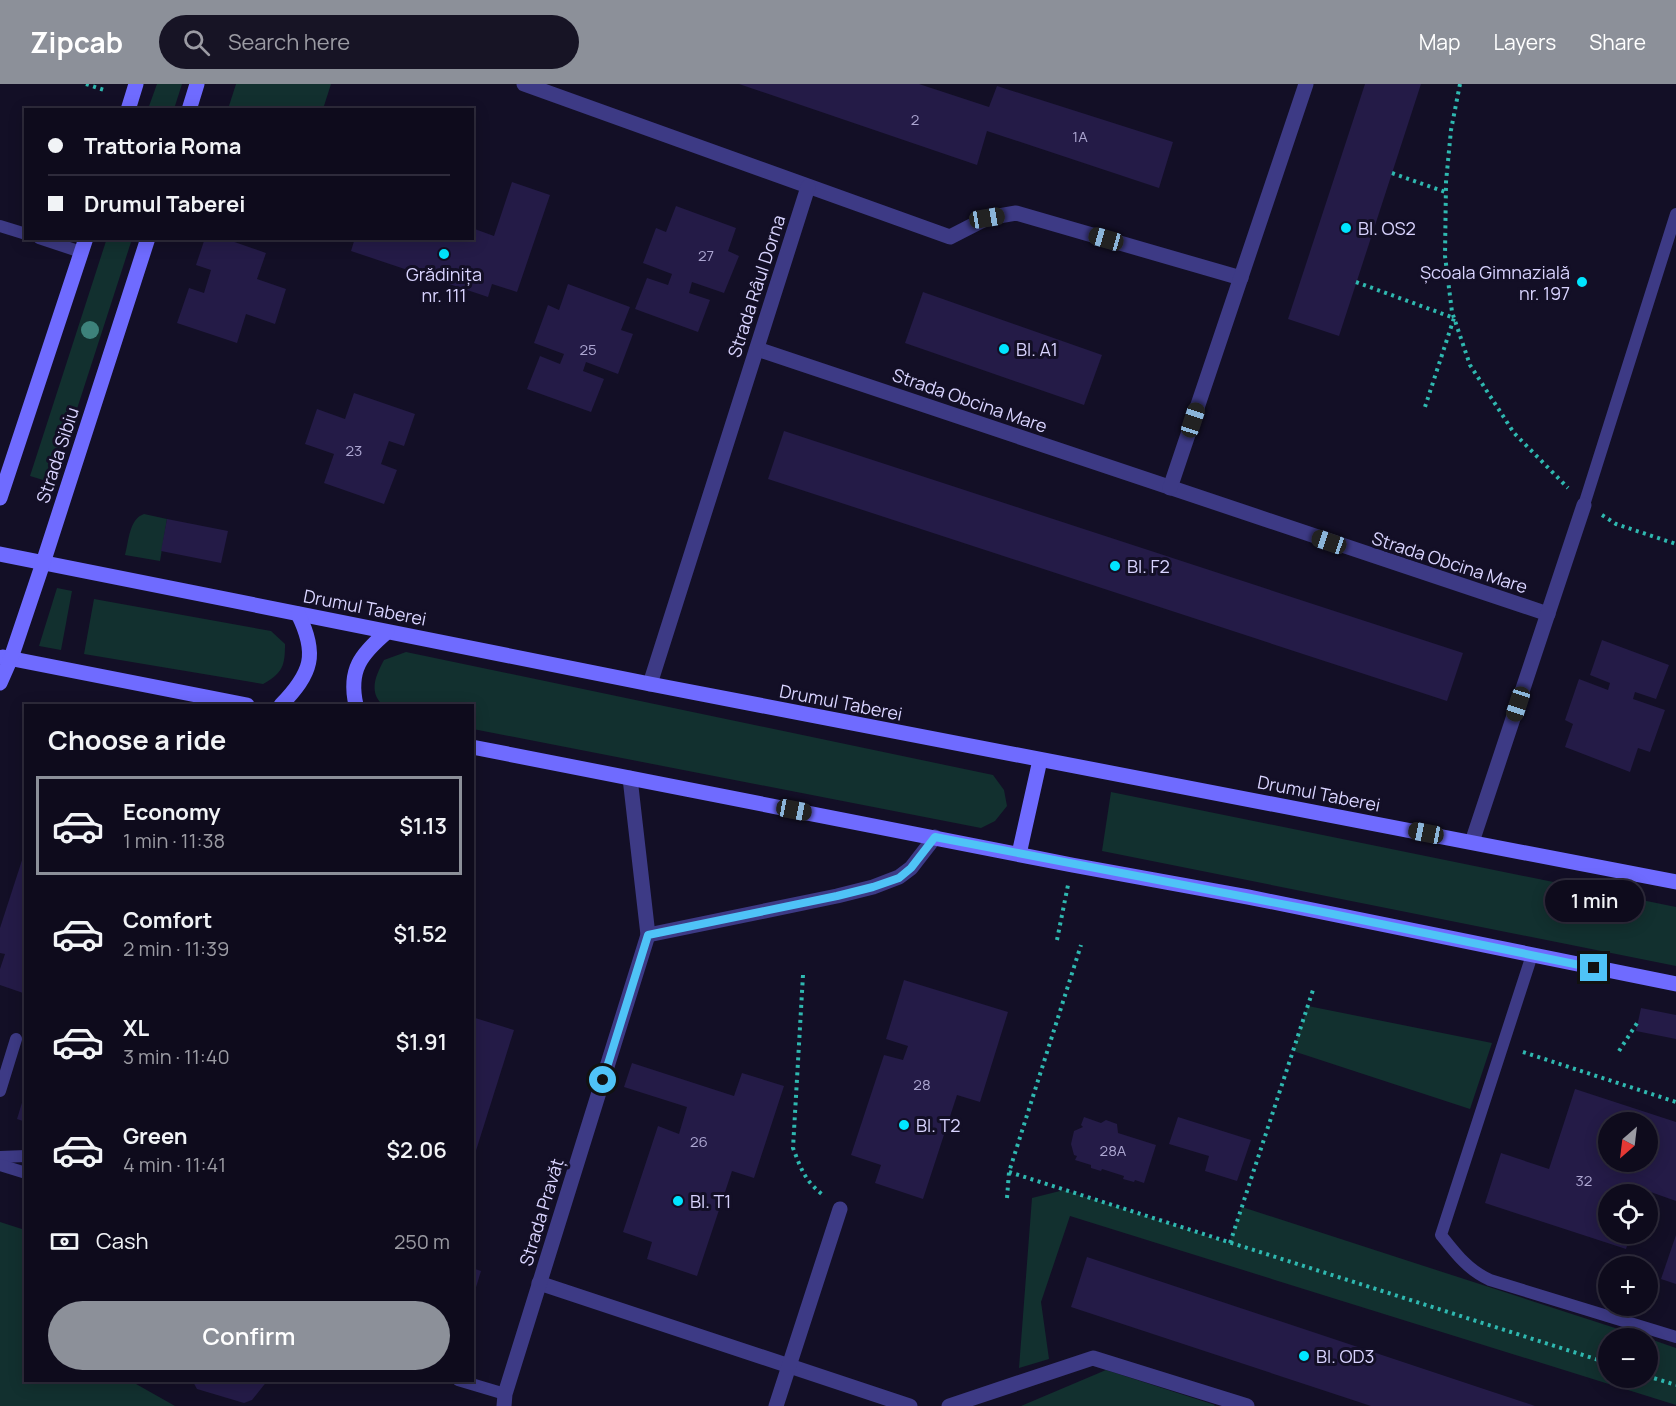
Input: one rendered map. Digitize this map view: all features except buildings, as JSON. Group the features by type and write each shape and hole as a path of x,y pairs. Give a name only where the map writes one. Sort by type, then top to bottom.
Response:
{"main road":[{"path":"129,108 136,84"},
{"path":"190,108 197,84"},
{"name":"Strada Sibiu","path":"0,683 5,657 43,563 147,240"},
{"path":"0,498 83,245"},
{"name":"Drumul Taberei","path":"0,554 650,684 1676,882"},
{"path":"282,704 298,688 307,670 311,651 307,633 298,614"},
{"path":"356,704 352,688 357,664 370,646 387,632"},
{"path":"5,657 242,704"},
{"path":"474,747 1318,911 1676,984"},
{"path":"1019,854 1040,760"}],"street":[{"path":"524,84 950,237 987,218 1016,213 1241,278"},
{"path":"1170,488 1306,84"},
{"name":"Strada Râul Dorna","path":"650,684 808,187"},
{"name":"Strada Obcina Mare","path":"757,349 1548,615"},
{"path":"1472,842 1584,505"},
{"path":"630,778 648,935 873,887 899,878 911,868 935,837"},
{"name":"Strada Pravăț","path":"648,935 539,1283 910,1406"},
{"path":"776,1406 840,1209"},
{"path":"504,1400 539,1283"},
{"path":"950,1406 1093,1358 1247,1406"}],"lane":[{"path":"1584,505 1676,214"},
{"path":"0,226 24,233"},
{"path":"52,240 83,245"},
{"path":"1532,956 1441,1235 1463,1263 1475,1273 1490,1280 1676,1337"},
{"path":"0,1091 16,1039"},
{"path":"0,1157 24,1156"},
{"path":"0,1165 24,1172"},
{"path":"463,1382 504,1400"}],"path":[{"path":"86,84 104,90"},
{"path":"1460,84 1451,130 1445,192 1445,256 1454,318 1470,365 1514,433 1584,505 1616,524 1676,544"},
{"path":"1392,173 1445,192"},
{"path":"1356,282 1454,318"},
{"path":"1425,407 1454,318"},
{"path":"1057,940 1072,865"},
{"path":"1007,1198 1009,1172 1081,945"},
{"path":"803,975 793,1148 809,1184 840,1209"},
{"path":"1230,1243 1313,990"},
{"path":"1619,1051 1639,1020"},
{"path":"1503,1045 1676,1102"},
{"path":"1009,1172 1598,1360"},
{"path":"1658,1379 1676,1385"}],"green space":[{"path":"157,84 182,84 174,108 148,108"},
{"path":"236,84 331,84 323,108 228,108"},
{"path":"106,240 132,240 53,483 30,476"},
{"path":"144,514 167,519 160,561 125,555 132,525"},
{"path":"57,588 72,591 61,650 39,646"},
{"path":"94,599 271,631 285,644 282,668 263,684 84,654"},
{"path":"406,652 993,775 1004,790 1007,806 995,821 981,828 474,729 474,704 382,704 376,695 375,683 384,660"},
{"path":"1111,792 1676,907 1676,966 1102,851"},
{"path":"1308,1006 1492,1043 1470,1109 1293,1051"},
{"path":"1064,1190 1229,1243 1242,1207 1615,1328 1598,1328 1598,1381 1070,1216 1041,1302 1049,1359 1019,1368 1032,1198"},
{"path":"0,1222 24,1230 24,1382 133,1382 175,1406 0,1406"},
{"path":"1658,1342 1676,1348 1676,1405 1621,1388 1658,1388"},
{"path":"1106,1370 1215,1405 1021,1406"}],"place":[{"name":"Bl. OS2","path":"1346,228"},
{"name":"Grădinița nr. 111","path":"444,254"},
{"name":"Școala Gimnazială nr. 197","path":"1582,282"},
{"name":"Bl. A1","path":"1004,349"},
{"name":"Bl. F2","path":"1115,566"},
{"name":"Bl. T2","path":"904,1125"},
{"name":"Bl. T1","path":"678,1201"},
{"name":"Bl. OD3","path":"1304,1356"}],"route":[{"path":"603,1080 648,935 873,887 899,878 922,856 935,837 1412,929 1594,968"}]}
